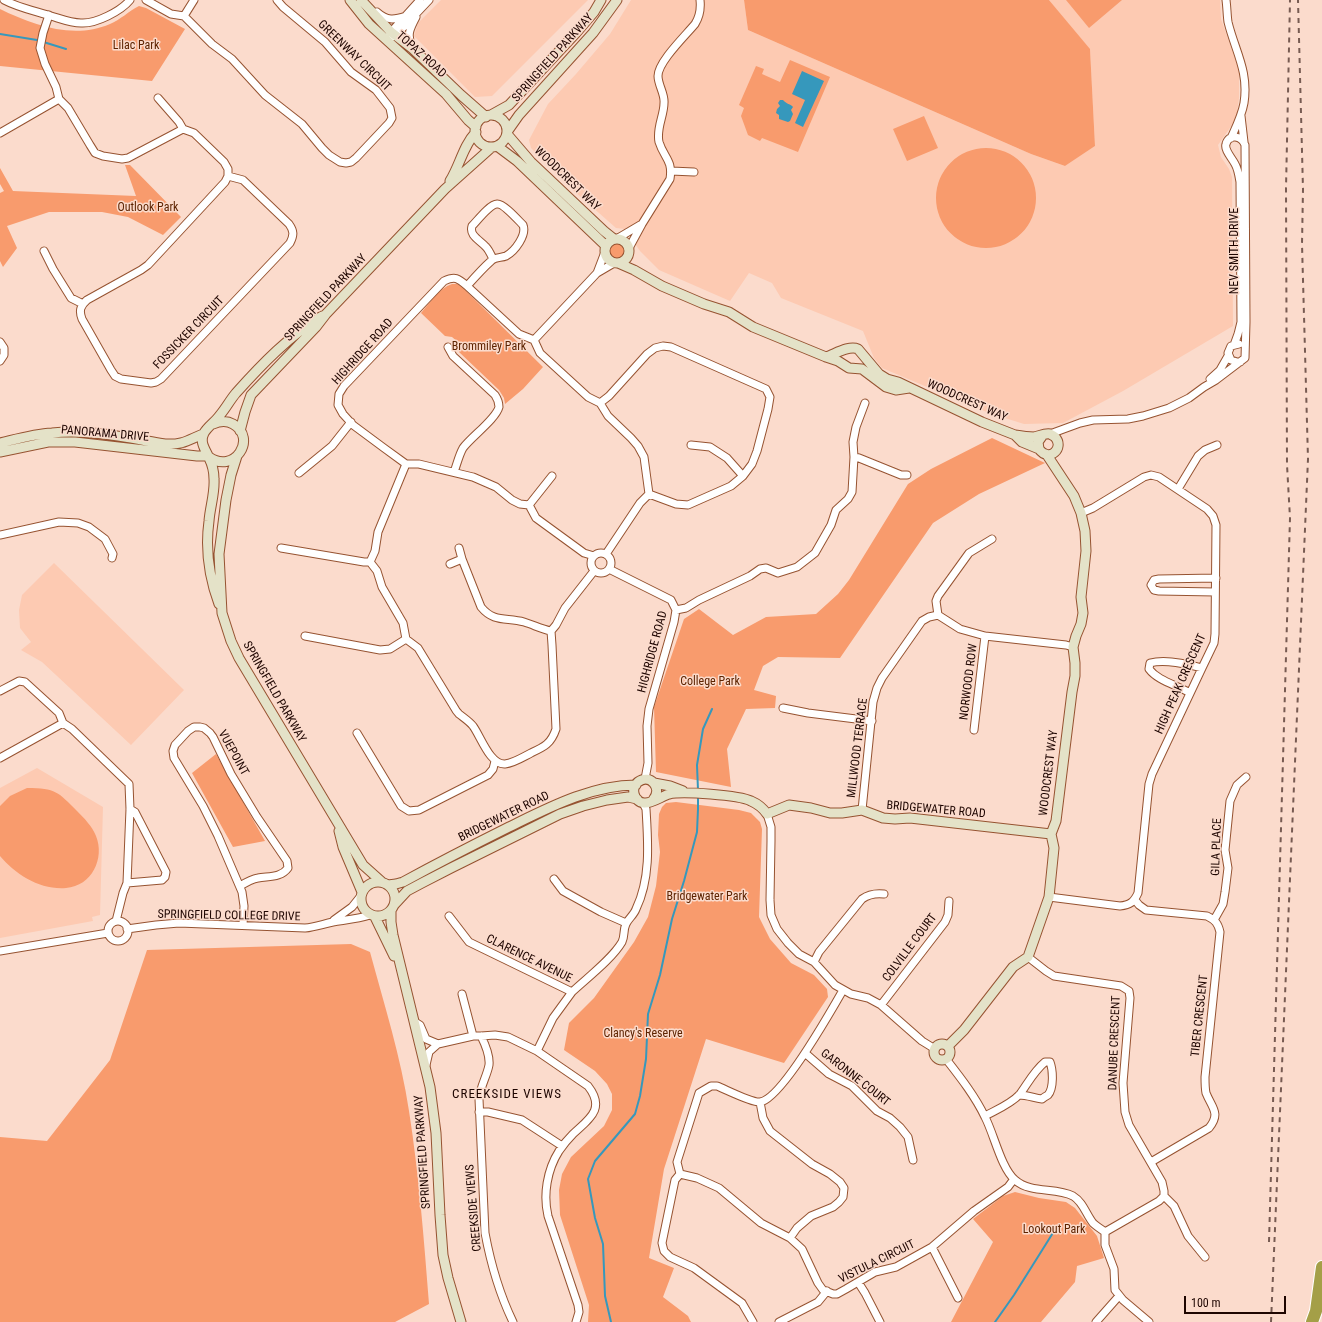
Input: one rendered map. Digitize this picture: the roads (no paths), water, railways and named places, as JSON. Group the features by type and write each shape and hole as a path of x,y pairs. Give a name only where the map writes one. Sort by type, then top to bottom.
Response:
{"highway":[{"path":"1312,1322 1316,1311 1322,1267"}],"street":[{"path":"4,0 16,6 82,24 107,17 118,11 130,0"},
{"name":"GREENWAY CIRCUIT","path":"146,0 171,14 184,16 212,44 232,59 265,95 302,124 329,155 340,162 351,162 389,123 392,118 390,108 376,90 352,72 325,42 283,7 277,0"},
{"path":"184,16 194,0"},
{"name":"TOPAZ ROAD","path":"350,0 368,24 413,49 461,95 489,116"},
{"name":"TOPAZ ROAD","path":"361,0 391,36 446,94 476,129"},
{"name":"TOPAZ ROAD","path":"361,0 383,18 395,20 406,16"},
{"path":"391,36 420,0"},
{"path":"391,36 429,0"},
{"name":"SPRINGFIELD PARKWAY","path":"489,116 509,105 576,33 594,12 601,0"},
{"name":"SPRINGFIELD PARKWAY","path":"507,133 519,114 593,33 617,0"},
{"path":"649,494 644,457 631,438 608,416 600,403 588,397 540,354 534,340 597,273 616,263 626,260 629,250 642,224 670,179 671,166 658,136 664,102 658,71 662,62 695,24 699,17 700,0"},
{"name":"NEV SMITH DRIVE","path":"1226,0 1228,20 1244,71 1245,83 1244,103 1241,116 1231,138 1228,140 1226,147 1227,152 1230,154 1236,166 1240,182 1241,322 1234,345"},
{"path":"413,49 408,38 421,8"},
{"path":"49,15 40,48 45,64 56,87 59,99 68,108 93,150 99,155 103,156 122,159 128,158 183,129"},
{"path":"44,251 71,298 83,304 148,265 225,182 228,176 228,169 224,162 194,133 183,129 179,122 158,98"},
{"path":"0,133 59,99"},
{"path":"489,116 500,118 506,124 507,133 502,143 494,146 487,146 479,141 476,129 482,119 489,116"},
{"name":"NEV SMITH DRIVE","path":"1241,116 1244,142 1246,351"},
{"name":"SPRINGFIELD PARKWAY","path":"445,189 456,172 465,147 476,129"},
{"name":"WOODCREST WAY","path":"507,133 530,162 604,231 616,238"},
{"path":"1231,138 1237,137 1244,142"},
{"name":"SPRINGFIELD PARKWAY","path":"240,432 251,395 316,328 326,314 445,189 494,146"},
{"name":"WOODCREST WAY","path":"494,146 517,161 605,249"},
{"path":"1230,154 1236,156 1244,150"},
{"path":"671,170 694,172"},
{"name":"FOSSICKER CIRCUIT","path":"83,304 80,312 82,319 115,376 121,380 151,383 161,379 290,243 293,237 293,231 289,224 243,180 228,176"},
{"path":"468,286 493,259 503,257 513,251 524,233 523,225 501,204 491,206 472,226 471,231 472,234 486,247 493,259"},
{"path":"597,273 609,241 642,224"},
{"path":"616,238 626,241 629,250 649,279"},
{"path":"605,249 608,259 628,267 662,286 704,304 729,312 753,327 826,357 844,364 849,368 856,368 861,365 862,362 862,353 858,349 854,348 826,357"},
{"name":"HIGHRIDGE ROAD","path":"406,464 351,422 343,414 338,405 339,394 344,386 444,281 452,278 459,279 519,334 534,340"},
{"path":"222,613 211,579 208,559 208,532 214,491 214,479 208,456 203,447 204,434 236,394 276,351 310,324 326,314"},
{"path":"0,342 4,348 4,355 0,361"},
{"path":"1070,428 1062,437 1058,447 1053,453 1048,455 1041,452 1038,442 1047,435 1093,420 1120,420 1144,416 1189,398 1220,370 1228,356 1230,348 1234,345 1240,344 1245,348 1245,358 1216,380 1204,386"},
{"path":"600,403 609,396 647,354 655,348 663,346 670,347 766,389 770,397 757,451 752,464 743,476 731,486 688,505 676,504 649,494"},
{"path":"448,348 453,356 495,395 498,400 499,407 494,415 463,448 454,472"},
{"path":"844,364 842,357 846,350"},
{"name":"WOODCREST WAY","path":"862,353 879,374 982,422 1015,435 1033,437 1047,435"},
{"path":"1228,356 1234,362 1240,362"},
{"name":"WOODCREST WAY","path":"856,368 865,372 886,387 896,390 909,388"},
{"path":"676,610 686,608 750,576 760,569 766,568 778,572 797,567 809,559 820,545 831,526 836,510 848,499 852,492 854,457 853,442 856,427 865,403"},
{"path":"208,456 213,460 224,462 233,459 238,456 244,442 243,437 237,427 227,422 213,424"},
{"path":"299,473 332,446 351,422"},
{"name":"PANORAMA DRIVE","path":"0,443 27,436 51,433 87,432 165,444 177,444 186,442 204,434"},
{"name":"WOODCREST WAY","path":"1015,435 1022,442 1039,449"},
{"path":"1047,435 1057,439 1058,447"},
{"name":"PANORAMA DRIVE","path":"0,452 48,442 75,442 208,456"},
{"path":"691,445 710,446 727,458 743,476"},
{"path":"1178,489 1198,456 1205,450 1216,445"},
{"name":"WOODCREST WAY","path":"1058,447 1056,461 1060,475"},
{"name":"WOODCREST WAY","path":"1028,957 1049,897 1054,848 1051,834 1056,820 1075,676 1074,647 1083,613 1081,597 1086,551 1085,531 1081,513 1068,484 1060,475 1048,455"},
{"name":"SPRINGFIELD PARKWAY","path":"238,456 231,475 226,500 219,554 222,613 229,634 239,658 363,865 385,884"},
{"path":"854,457 900,475 907,475"},
{"path":"370,562 375,551 378,532 406,464 419,464 486,481 512,500 520,504 529,505"},
{"name":"HIGH PEAK CRESCENT","path":"1081,513 1144,477 1151,475 1159,477 1207,509 1213,516 1216,525 1214,643 1152,774 1138,893 1135,900"},
{"path":"529,505 552,476"},
{"path":"606,554 640,503 649,494"},
{"path":"529,505 536,518 584,553 594,556 606,554"},
{"path":"0,535 59,522 78,522 105,539 113,554 112,558"},
{"path":"992,539 969,553 938,596 936,601 938,615 960,629 985,636 1074,647"},
{"path":"281,548 370,562"},
{"path":"460,548 462,559 482,607 486,613 491,617 524,622 551,632"},
{"path":"594,571 602,573 609,569 611,561 606,554"},
{"path":"594,556 591,564 594,571"},
{"path":"450,564 462,559"},
{"path":"370,562 377,571 382,587 403,623 406,639 418,648 454,707 472,725 490,755 495,761 504,764 512,762 545,746 553,738 556,729 551,632 565,608 594,571"},
{"name":"HIGHRIDGE ROAD","path":"609,569 671,600 676,610 674,622 649,709 647,726 650,781"},
{"path":"1215,592 1159,591 1154,590 1151,585 1154,580 1159,579 1216,578"},
{"name":"MILLWOOD TERRACE","path":"862,810 873,702 877,688 882,678 922,621 929,617 938,615"},
{"path":"305,636 380,650 390,649 406,639"},
{"name":"NORWOOD ROW","path":"974,730 985,636"},
{"path":"1190,694 1184,689 1153,675 1148,669 1150,663 1157,661 1202,668"},
{"path":"0,691 19,681 25,682 59,713 63,724 72,729 129,784 130,809 127,883 116,921 110,925 108,933 114,940 120,940 125,937 127,929 125,924 116,921"},
{"path":"783,708 808,713 872,721"},
{"path":"0,758 63,724"},
{"name":"VUEPOINT","path":"240,886 256,878 273,877 283,873 288,868 286,858 257,817 232,774 214,737 204,728 194,727 188,731 175,746 173,751 174,758 203,806 240,886 244,906 243,925"},
{"path":"357,732 401,806 409,811 419,810 488,775 493,769 495,761"},
{"name":"GILA PLACE","path":"1214,920 1223,904 1225,892 1228,868 1225,850 1230,801 1237,786 1246,777"},
{"path":"650,781 656,786 657,794 646,803 634,792 636,784 638,782 650,781"},
{"name":"BRIDGEWATER ROAD","path":"650,781 670,786 684,792"},
{"name":"BRIDGEWATER ROAD","path":"385,884 396,884 403,882 543,810 591,792 606,788 636,784"},
{"name":"BRIDGEWATER ROAD","path":"393,908 408,891 450,868 560,814 607,800 628,797 646,803 669,794 684,792 750,800 761,807 767,814 789,805 811,808 830,813 862,810 883,818 910,818 1051,834"},
{"name":"CLARENCE AVENUE","path":"449,916 469,942 572,992 610,957 622,942 625,934 624,926 635,911 641,897 648,860 646,803"},
{"path":"127,883 162,880 165,877 166,872 135,812 130,809"},
{"name":"SPRINGFIELD PARKWAY","path":"332,813 340,831 343,847 361,894"},
{"path":"767,814 771,827 771,914 777,929 799,954 814,962 835,985 851,994 868,998 881,1005 922,1041 935,1049"},
{"path":"554,879 563,891 601,912 626,923"},
{"path":"376,882 385,884 392,890 395,896 393,908 386,915 373,916 362,908 361,894 370,884 376,882"},
{"path":"814,962 819,952 862,899 868,895 876,893 884,894"},
{"name":"SPRINGFIELD COLLEGE DRIVE","path":"330,922 352,908 361,894"},
{"path":"1049,897 1120,906 1129,905 1135,900 1146,910 1207,916 1214,920"},
{"name":"COLVILLE COURT","path":"881,1005 945,922 948,915 949,901"},
{"name":"SPRINGFIELD PARKWAY","path":"393,908 391,922 393,932 430,1087 436,1133 443,1255 461,1322"},
{"name":"SPRINGFIELD PARKWAY","path":"373,916 393,952 405,981"},
{"name":"SPRINGFIELD COLLEGE DRIVE","path":"127,929 179,923 305,928 319,926 330,922 373,916"},
{"name":"TIBER CRESCENT","path":"1152,1162 1209,1128 1214,1123 1216,1114 1206,1094 1204,1077 1220,932 1218,925 1214,920"},
{"path":"0,951 108,933"},
{"path":"948,1046 964,1030 1013,967 1028,957"},
{"name":"DANUBE CRESCENT","path":"1028,957 1054,976 1121,986 1129,992 1130,998 1123,1083 1125,1112 1129,1124 1162,1182 1164,1196"},
{"path":"753,1322 742,1303 694,1268 670,1257 664,1251 662,1243 675,1180 680,1174 677,1162 699,1093 711,1086 717,1086 756,1102 766,1100 788,1077 805,1053 843,990"},
{"path":"538,1050 553,1018 572,992"},
{"path":"462,994 473,1036"},
{"path":"415,1022 420,1025 426,1039 438,1044"},
{"path":"426,1067 429,1052 438,1044 473,1036 495,1035 508,1037 538,1050 588,1086 592,1092 595,1099 592,1117 572,1135 558,1152 550,1172 545,1204 578,1305 579,1312 576,1322"},
{"name":"CREEKSIDE VIEWS","path":"482,1036 489,1060 489,1065 480,1092 479,1112 485,1233 497,1286 513,1322"},
{"path":"944,1044 948,1046 950,1052 946,1058 937,1058 934,1053 936,1046 944,1044"},
{"name":"GARONNE COURT","path":"805,1053 829,1074 852,1086 877,1111 890,1118 900,1127 908,1137 913,1160"},
{"path":"946,1058 985,1116 1001,1156 1014,1179 1032,1188 1064,1193 1074,1197 1082,1204 1094,1224 1104,1232 1105,1245 1114,1269 1115,1290 1119,1296 1149,1322"},
{"path":"985,1116 1019,1095 1039,1067 1045,1062 1050,1062 1052,1067 1051,1086 1048,1094 1042,1099 1028,1095 1019,1095"},
{"path":"760,1102 763,1118 770,1131 812,1164 830,1174 840,1182 844,1188 843,1197 839,1202 833,1207 811,1216 797,1228 790,1238"},
{"path":"479,1112 488,1112 522,1120 562,1146"},
{"name":"VISTULA CIRCUIT","path":"680,1174 697,1178 719,1188 760,1223 790,1238 802,1249 818,1283 823,1290 832,1294 837,1294 875,1272 896,1267 932,1247 974,1211 1008,1187 1014,1179"},
{"path":"1104,1232 1160,1201 1164,1196 1174,1206 1188,1236 1205,1257"},
{"path":"932,1247 958,1298"},
{"path":"858,1282 880,1322"},
{"path":"779,1322 818,1302 827,1291"},
{"path":"1096,1322 1119,1296"}],"water":[{"path":"802,71 824,81 803,127 795,123 805,100 792,94"},
{"path":"780,100 783,100 793,107 791,110 793,114 788,122 779,119 779,115 776,113 780,106 778,103"}],"waterway":[{"path":"0,34 37,40 66,49"},
{"path":"698,790 697,765 703,729 712,709"},
{"path":"611,1322 605,1296 603,1244 595,1218 588,1179 595,1161 635,1114 640,1096 646,1059 648,1014 660,975 672,919 697,832 698,796"},
{"path":"995,1322 1014,1295 1056,1228"}],"railway":[{"path":"1269,1242 1290,518 1287,465 1286,188 1290,0"},
{"path":"1271,1322 1308,459 1302,244 1303,189 1298,0"}],"district":[{"name":"CREEKSIDE VIEWS","path":"507,1095"}],"park label":[{"name":"Lilac Park","path":"136,46"},
{"name":"Outlook Park","path":"148,208"},
{"name":"Brommiley Park","path":"489,347"},
{"name":"College Park","path":"710,682"},
{"name":"Bridgewater Park","path":"707,897"},
{"name":"Clancy's Reserve","path":"643,1034"},
{"name":"Lookout Park","path":"1054,1230"}]}
